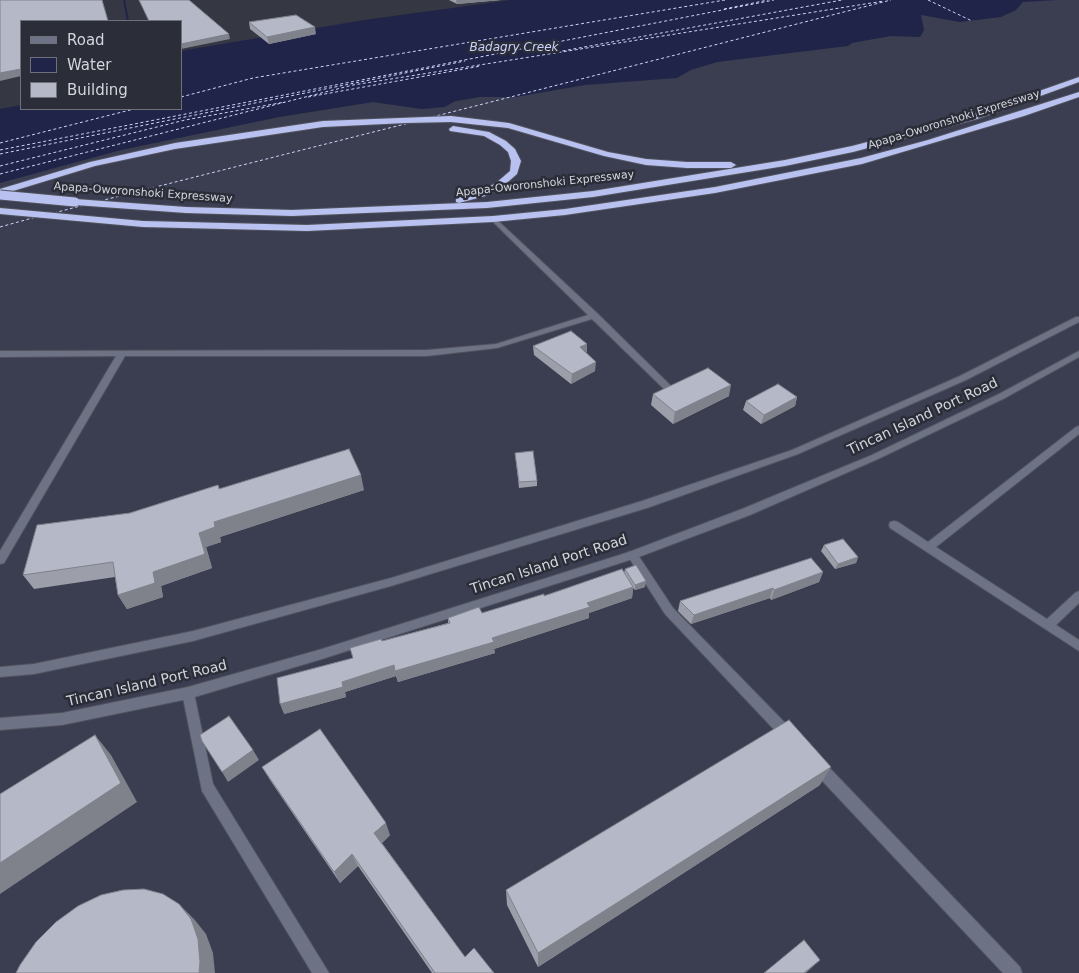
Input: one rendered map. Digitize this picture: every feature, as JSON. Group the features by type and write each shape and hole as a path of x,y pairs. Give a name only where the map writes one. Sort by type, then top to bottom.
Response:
{"highway":[{"name":"Apapa-Oworonshoki Expressway","path":"0,193 75,202 259,213 487,205 593,194 785,163 854,149 974,117 1079,79"},
{"name":"Apapa-Oworonshoki Expressway","path":"0,210 58,218 211,227 297,228 493,219 566,212 646,201 791,176 931,142 1079,94"},
{"path":"1021,114 1074,105"},
{"path":"0,193 93,164 175,146 323,124 405,120 451,119 509,126 607,154 646,162 719,166 785,163"},
{"path":"0,200 93,172 165,155 305,133 436,127 486,134 503,143 512,152 516,161 514,172 499,185 482,194 431,208"}],"street":[{"path":"493,219 668,388"},
{"path":"0,354 427,353 497,346 595,316"},
{"name":"Tincan Island Port Road","path":"0,672 34,669 194,636 391,582 646,504 795,452 963,378 1079,318"},
{"path":"0,560 122,354"},
{"name":"Tincan Island Port Road","path":"0,724 62,719 188,693 322,654 632,555 746,512 875,457 1002,396 1079,354"},
{"path":"928,547 1079,429"},
{"path":"894,525 1079,646"},
{"path":"632,555 669,611 795,743"},
{"path":"1048,626 1079,596"},
{"path":"188,693 207,786 321,973"},
{"path":"809,757 1014,973"}],"shaded area":[{"path":"1008,0 1079,0 1079,973 0,973 0,183 23,175 121,150 279,117 373,102 421,109 522,88 654,75 820,42 921,15"}],"water":[{"name":"Badagry Creek","path":"511,0 1057,0 1023,2 1016,10 1001,17 960,22 921,15 924,30 920,37 891,36 852,43 848,46 717,62 691,70 677,78 585,85 516,97 480,97 455,101 445,107 422,109 373,102 279,117 121,150 0,183 0,109 20,105 20,110 182,110 182,51 364,20"}],"building":[{"path":"0,0 102,0 108,20 20,20 20,69 0,73"},
{"path":"139,0 189,0 229,34 182,44 182,20 149,20"},
{"path":"296,15 315,27 267,37 249,22"},
{"path":"571,331 587,344 580,347 596,362 572,374 533,346"},
{"path":"708,368 731,385 675,412 653,394"},
{"path":"778,384 797,397 764,415 746,401"},
{"path":"349,449 361,475 214,522 215,527 199,533 205,554 153,572 155,583 118,595 113,562 23,575 37,525 130,513 218,485 219,489"},
{"path":"533,451 537,481 519,482 515,453"},
{"path":"843,539 858,557 838,564 824,545"},
{"path":"811,558 823,572 774,590 773,588 694,615 680,601"},
{"path":"636,565 646,581 635,585 625,569"},
{"path":"622,569 633,587 587,603 590,607 492,638 494,642 395,671 394,665 342,682 343,687 280,704 277,678 353,658 350,648 450,623 448,618 479,607 482,613 544,594 544,596"},
{"path":"229,716 253,750 222,772 200,735"},
{"path":"789,720 831,767 538,953 506,890"},
{"path":"320,729 386,823 374,833 465,957 474,948 494,973 435,973 352,854 334,872 262,767"},
{"path":"95,735 121,783 0,863 0,794"},
{"path":"144,889 163,894 179,904 191,919 198,939 199,973 16,973 36,942 56,922 78,906 101,895 123,890"},
{"path":"804,940 820,960 804,973 764,973"}],"waterway":[{"path":"124,0 128,20"}],"ferry route":[{"path":"182,97 253,78 725,0"},
{"path":"724,9 768,0"},
{"path":"0,150 774,0"},
{"path":"557,52 842,0"},
{"path":"432,117 891,0"},
{"path":"928,0 972,21"},
{"path":"0,174 353,85 884,1"},
{"path":"0,154 465,61"},
{"path":"308,97 481,66"},
{"path":"0,166 185,120 285,102"},
{"path":"0,143 130,110"},
{"path":"100,201 409,123"},
{"path":"54,213 84,205"},
{"path":"0,227 36,217"}]}
